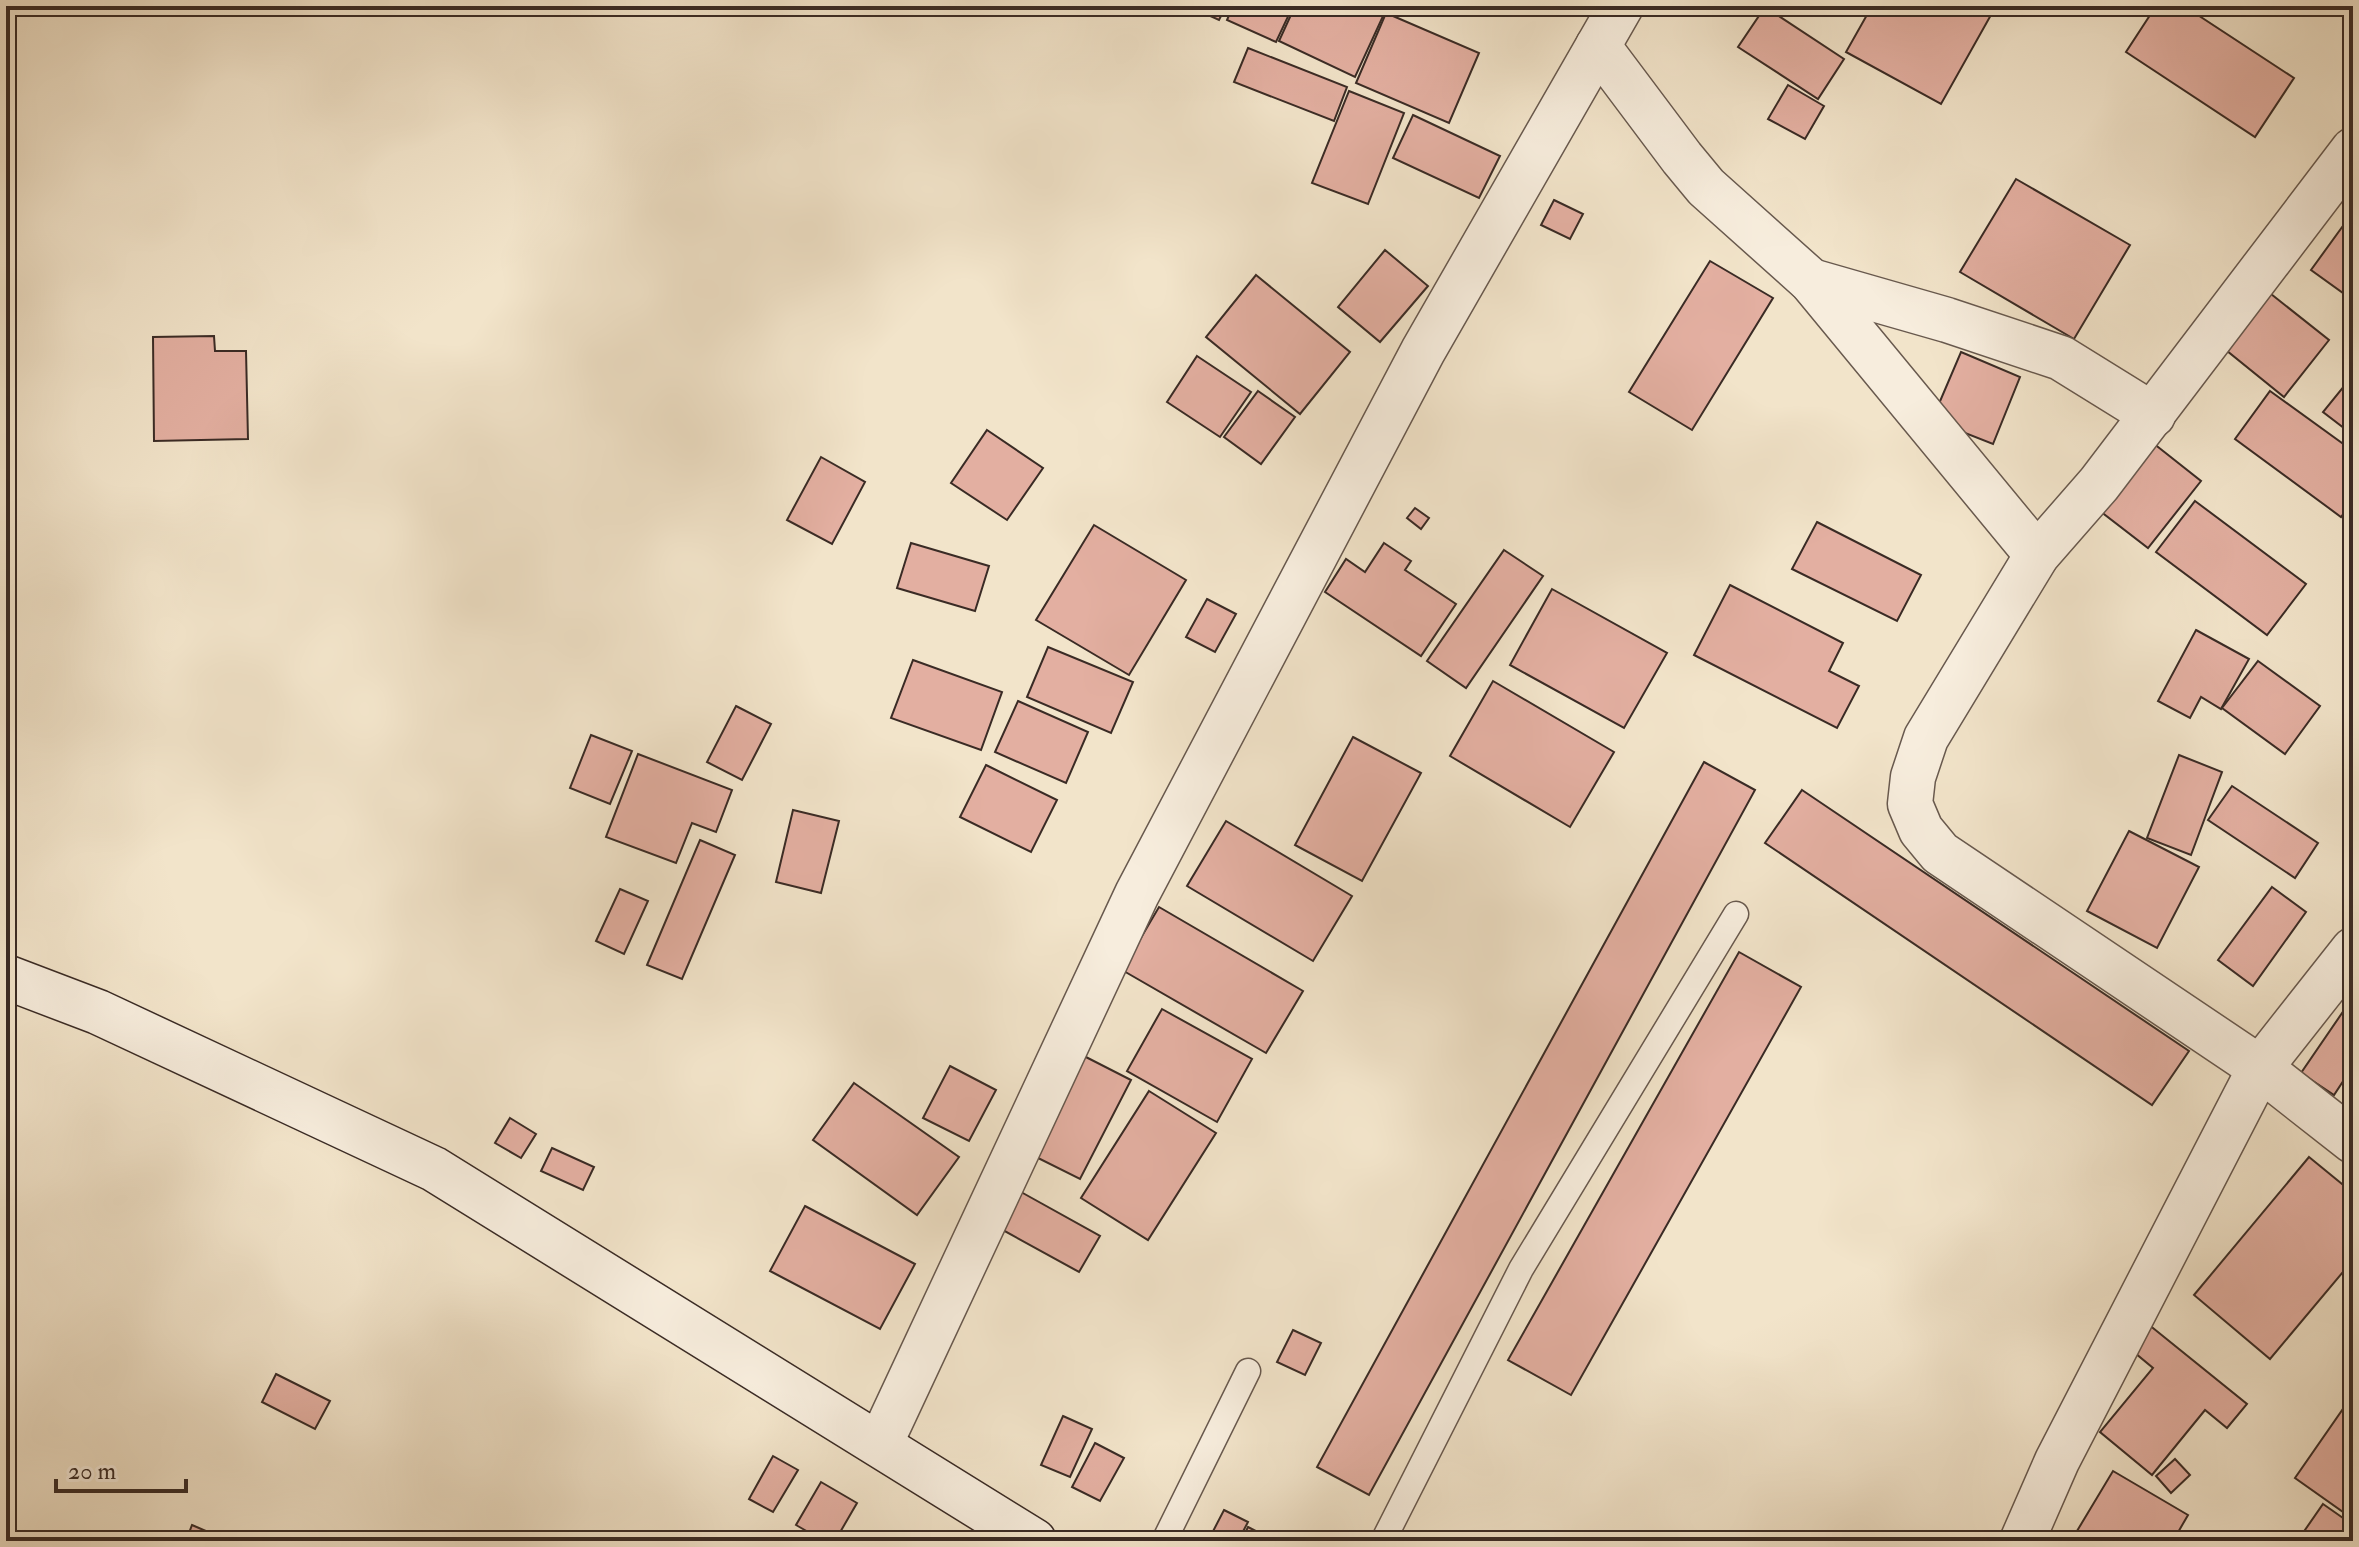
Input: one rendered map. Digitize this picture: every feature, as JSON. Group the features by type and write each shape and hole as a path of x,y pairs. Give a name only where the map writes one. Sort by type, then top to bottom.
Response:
{"street":[{"path":"880,1444 1137,894 1423,351 1621,6"},
{"path":"1598,46 1706,187 1811,281 2037,555"},
{"path":"2353,150 2153,415 2099,484 2037,555 1926,738 1913,777 1910,804 1921,830 1940,853 2260,1068 2353,1141"},
{"path":"1811,281 2004,337 2061,358 2153,415"},
{"path":"2022,1541 2057,1461 2260,1068 2353,950"},
{"path":"6,977 98,1012 434,1169 1034,1541"}],"lane":[{"path":"1383,1541 1521,1269 1736,914"},
{"path":"1164,1541 1248,1371"}],"building":[{"path":"1188,6 1226,6 1219,20"},
{"path":"1233,6 1293,6 1276,42 1227,20"},
{"path":"1295,6 1367,6 1384,14 1355,77 1279,41"},
{"path":"1872,6 1996,6 1941,104 1846,52"},
{"path":"2156,6 2184,6 2294,78 2255,137 2126,52"},
{"path":"1765,7 1844,59 1818,99 1738,47"},
{"path":"1386,13 1479,53 1449,123 1356,83"},
{"path":"1248,48 1347,87 1334,121 1234,82"},
{"path":"1788,85 1824,106 1805,139 1768,119"},
{"path":"1349,91 1404,113 1368,204 1312,183"},
{"path":"1413,115 1500,156 1479,198 1393,158"},
{"path":"2016,179 2130,245 2074,339 1960,272"},
{"path":"1554,200 1583,214 1570,239 1541,225"},
{"path":"2353,212 2353,294 2350,298 2311,270"},
{"path":"1385,250 1428,286 1380,342 1338,307"},
{"path":"1710,261 1773,298 1692,430 1629,392"},
{"path":"1256,275 1350,352 1300,414 1206,337"},
{"path":"2266,290 2329,340 2284,397 2221,346"},
{"path":"214,336 215,351 246,351 248,439 154,441 153,337"},
{"path":"1961,352 2020,377 1993,444 1932,420"},
{"path":"1197,356 1251,392 1220,437 1167,402"},
{"path":"2353,375 2353,435 2323,412"},
{"path":"1258,391 1295,417 1261,464 1224,437"},
{"path":"2270,391 2353,451 2353,501 2341,517 2235,439"},
{"path":"987,430 1043,468 1007,520 951,483"},
{"path":"2153,443 2201,481 2148,548 2100,511"},
{"path":"821,457 865,482 832,544 787,520"},
{"path":"2195,501 2306,584 2267,635 2156,552"},
{"path":"1415,508 1429,518 1421,529 1407,518"},
{"path":"1817,522 1921,575 1897,621 1792,569"},
{"path":"1094,525 1186,580 1129,675 1036,620"},
{"path":"911,543 989,566 975,611 897,588"},
{"path":"1384,543 1411,561 1405,570 1456,604 1421,656 1325,592 1346,559 1365,572"},
{"path":"1504,550 1543,576 1466,688 1427,661"},
{"path":"1730,585 1843,643 1829,671 1859,686 1837,728 1694,655"},
{"path":"1552,589 1667,653 1624,728 1510,665"},
{"path":"1207,599 1236,614 1215,652 1186,637"},
{"path":"2196,630 2249,659 2221,709 2201,697 2190,718 2158,701"},
{"path":"1048,647 1133,682 1111,733 1027,697"},
{"path":"913,660 1002,692 981,750 891,718"},
{"path":"2258,661 2320,706 2285,754 2222,708"},
{"path":"1493,681 1614,752 1570,827 1450,756"},
{"path":"1018,701 1088,732 1066,783 995,752"},
{"path":"736,706 771,724 742,780 707,762"},
{"path":"591,735 632,751 610,804 570,788"},
{"path":"1353,737 1421,773 1362,881 1295,845"},
{"path":"638,754 732,790 716,832 692,823 676,863 606,837"},
{"path":"2179,755 2222,772 2191,855 2147,838"},
{"path":"1704,762 1755,790 1369,1495 1317,1467"},
{"path":"986,765 1057,800 1031,852 960,817"},
{"path":"2232,786 2318,843 2295,878 2208,820"},
{"path":"1802,790 2189,1051 2152,1105 1765,843"},
{"path":"793,810 839,821 821,893 776,882"},
{"path":"1226,821 1352,896 1313,961 1187,886"},
{"path":"2129,831 2199,867 2157,948 2087,911"},
{"path":"700,840 735,855 682,979 647,965"},
{"path":"2272,887 2306,912 2253,986 2218,960"},
{"path":"620,889 648,901 624,954 596,941"},
{"path":"1159,907 1303,991 1266,1053 1122,970"},
{"path":"1739,952 1801,987 1571,1395 1508,1360"},
{"path":"2353,997 2353,1066 2334,1095 2301,1073"},
{"path":"1162,1009 1252,1059 1217,1122 1127,1071"},
{"path":"1080,1054 1131,1080 1080,1179 1028,1153"},
{"path":"950,1066 996,1090 969,1141 923,1118"},
{"path":"854,1083 959,1157 917,1215 813,1140"},
{"path":"1149,1091 1216,1133 1148,1240 1081,1198"},
{"path":"510,1118 536,1134 521,1158 495,1143"},
{"path":"552,1148 594,1167 583,1190 541,1171"},
{"path":"2309,1157 2353,1193 2353,1260 2270,1359 2194,1295"},
{"path":"1021,1192 1100,1236 1079,1272 1001,1229"},
{"path":"805,1206 915,1264 880,1329 770,1271"},
{"path":"2148,1324 2247,1404 2227,1428 2205,1410 2152,1475 2100,1432 2153,1368 2129,1348"},
{"path":"1293,1330 1321,1343 1305,1375 1277,1362"},
{"path":"276,1374 330,1401 315,1429 262,1402"},
{"path":"2345,1406 2353,1412 2353,1519 2295,1478"},
{"path":"1063,1416 1092,1429 1070,1477 1041,1465"},
{"path":"1095,1443 1124,1458 1100,1501 1072,1487"},
{"path":"773,1456 798,1470 773,1512 749,1499"},
{"path":"2175,1459 2190,1475 2171,1493 2156,1476"},
{"path":"2113,1471 2188,1515 2173,1541 2071,1541"},
{"path":"821,1482 857,1503 835,1541 824,1541 796,1525"},
{"path":"2323,1504 2353,1525 2353,1541 2298,1540"},
{"path":"1224,1510 1248,1522 1238,1541 1208,1541"},
{"path":"192,1525 220,1537 219,1541 186,1541"},
{"path":"1248,1527 1275,1541 1241,1541"}]}
